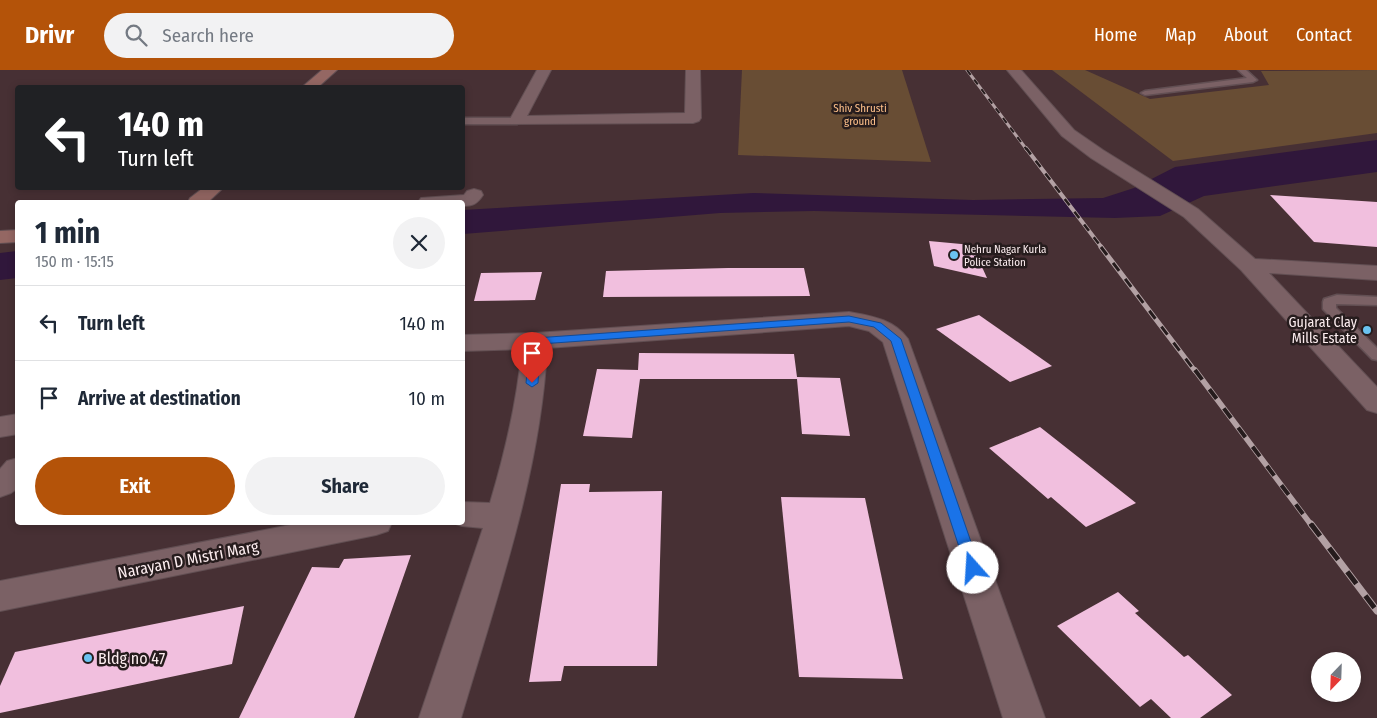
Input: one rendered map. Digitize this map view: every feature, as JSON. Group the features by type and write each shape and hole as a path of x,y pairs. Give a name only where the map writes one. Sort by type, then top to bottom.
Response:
{"street":[{"path":"312,85 330,70"},
{"path":"330,85 347,70"},
{"path":"544,70 517,121 693,118 693,70"},
{"path":"1014,70 1068,133 1097,154 1191,213 1249,265 1377,404"},
{"path":"183,200 194,190"},
{"path":"199,200 212,190"},
{"path":"465,200 470,200 474,195"},
{"path":"0,237 15,236"},
{"path":"1249,265 1377,273"},
{"path":"465,344 535,341 849,319 877,325 896,339 1024,718"},
{"path":"440,718 496,542 516,468 530,402 535,341"},
{"path":"0,407 15,405"},
{"path":"0,426 15,424"},
{"path":"0,485 15,474"},
{"path":"465,514 502,516"},
{"name":"Narayan D Mistri Marg","path":"0,596 361,525"}],"lane":[{"path":"1145,93 1253,80 1242,70"},
{"path":"465,121 517,121"},
{"path":"1377,301 1337,299 1329,302 1330,309 1377,356"}],"green space":[{"name":"Shiv Shrusti ground","path":"742,70 902,70 931,162 738,155"},
{"path":"1052,70 1085,70 1150,99 1269,85 1261,71 1377,70 1377,133 1173,161"}],"shaded area":[{"path":"1377,140 1377,172 1204,196 1160,216 1115,218 814,211 720,213 465,234 465,210 753,193 973,200 1103,198 1134,188 1175,167"},
{"path":"15,251 15,278 0,280 0,253"}],"building":[{"path":"1270,195 1377,202 1377,247 1314,242"},
{"name":"Nehru Nagar Kurla Police Station","path":"929,241 972,245 987,278 934,266"},
{"path":"804,268 810,296 603,297 606,271"},
{"path":"542,272 535,300 474,301 481,273"},
{"path":"979,315 1052,366 1010,382 936,329"},
{"path":"639,353 794,354 797,377 840,378 850,436 802,434 797,379 640,379 632,438 583,436 597,369 638,370"},
{"path":"1040,427 1136,503 1086,527 1051,497 1048,499 989,448"},
{"path":"561,484 590,484 589,492 662,491 657,666 564,666 561,681 529,682"},
{"path":"781,497 865,498 903,679 799,677"},
{"path":"411,555 354,718 239,718 312,567 339,568 344,559"},
{"path":"1118,592 1139,611 1135,613 1184,657 1188,655 1232,695 1200,718 1171,718 1151,699 1140,707 1057,626"},
{"name":"Bldg no 47","path":"244,606 232,664 0,713 0,686 15,652"}],"railway":[{"path":"967,70 1027,150"},
{"path":"1026,148 1102,248"},
{"path":"1101,247 1195,371"},
{"path":"1195,370 1312,526"},
{"path":"1311,524 1377,611"}],"place":[{"name":"Nehru Nagar Kurla Police Station","path":"954,255"},
{"name":"Gujarat Clay Mills Estate","path":"1367,330"},
{"name":"Bldg no 47","path":"88,658"}],"route":[{"path":"532,383 535,341 849,319 877,325 896,339 973,568"}]}
